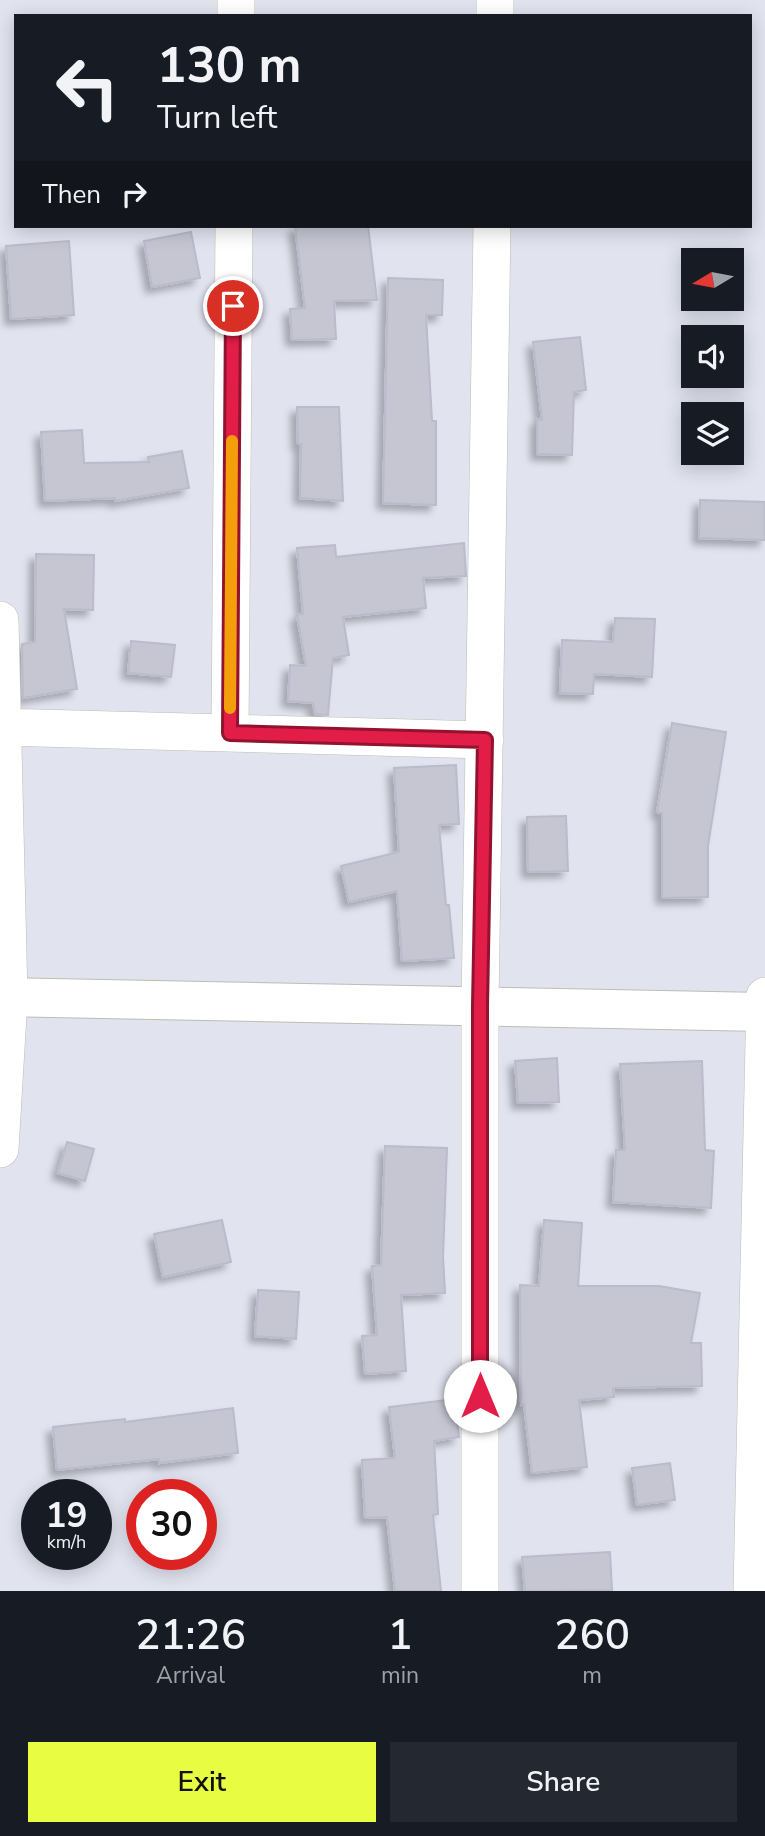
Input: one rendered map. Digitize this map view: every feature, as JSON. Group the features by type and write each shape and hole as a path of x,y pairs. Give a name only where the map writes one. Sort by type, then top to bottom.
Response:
{"street":[{"path":"230,733 234,228"},
{"path":"480,1591 480,1006 492,228"},
{"path":"0,620 5,997 0,1149"},
{"path":"1,727 485,740"},
{"path":"752,1591 765,996"},
{"path":"5,997 765,1012"}],"building":[{"path":"295,228 368,228 377,300 334,301 336,339 292,340 290,309 305,308"},
{"path":"191,232 200,278 152,287 144,241"},
{"path":"69,241 74,315 11,319 6,246"},
{"path":"388,278 443,280 442,315 426,315 432,421 436,421 436,505 383,503"},
{"path":"580,337 586,390 574,392 572,455 537,454 537,419 542,420 533,342"},
{"path":"297,407 339,407 343,501 300,498 301,444 298,444"},
{"path":"82,430 84,463 149,462 148,457 182,451 189,488 115,501 115,498 45,501 41,432"},
{"path":"700,500 765,502 765,540 699,538"},
{"path":"464,543 466,576 423,578 426,608 343,617 349,655 333,658 328,715 315,714 313,703 288,701 290,665 306,666 297,615 303,614 297,548 335,545 336,557"},
{"path":"36,554 94,555 93,610 64,609 77,689 23,698 22,644 35,642"},
{"path":"615,618 655,619 652,677 594,674 593,694 560,693 562,640 613,642"},
{"path":"131,641 175,645 171,677 128,673"},
{"path":"672,723 726,732 708,846 708,897 662,898 662,813 657,812"},
{"path":"456,765 459,824 439,825 454,958 402,961 397,891 349,902 341,866 399,852 394,768"},
{"path":"566,816 568,871 528,872 527,817"},
{"path":"557,1058 559,1102 518,1103 515,1061"},
{"path":"702,1061 705,1150 714,1151 711,1208 613,1202 616,1150 625,1150 620,1064"},
{"path":"67,1142 94,1149 85,1181 58,1173"},
{"path":"385,1146 447,1148 443,1257 445,1293 401,1295 406,1371 365,1374 362,1336 377,1335 372,1266 381,1265"},
{"path":"222,1220 231,1262 163,1277 154,1234"},
{"path":"544,1220 582,1223 578,1286 659,1286 700,1293 691,1343 701,1343 702,1386 613,1388 614,1397 579,1400 587,1467 532,1473 524,1404 521,1405 520,1285 539,1286"},
{"path":"258,1290 299,1292 296,1339 255,1336"},
{"path":"454,1399 459,1437 434,1441 438,1514 433,1515 441,1591 395,1591 387,1517 365,1518 362,1460 395,1458 389,1407"},
{"path":"233,1408 238,1453 159,1463 159,1459 57,1470 53,1427 125,1419 125,1422"},
{"path":"670,1463 675,1500 637,1505 632,1468"},
{"path":"610,1552 612,1590 525,1591 522,1557"}],"slow traffic":[{"path":"230,708 232,441"}],"route":[{"path":"233,306 230,733 485,740 480,1006 480,1396"}]}
